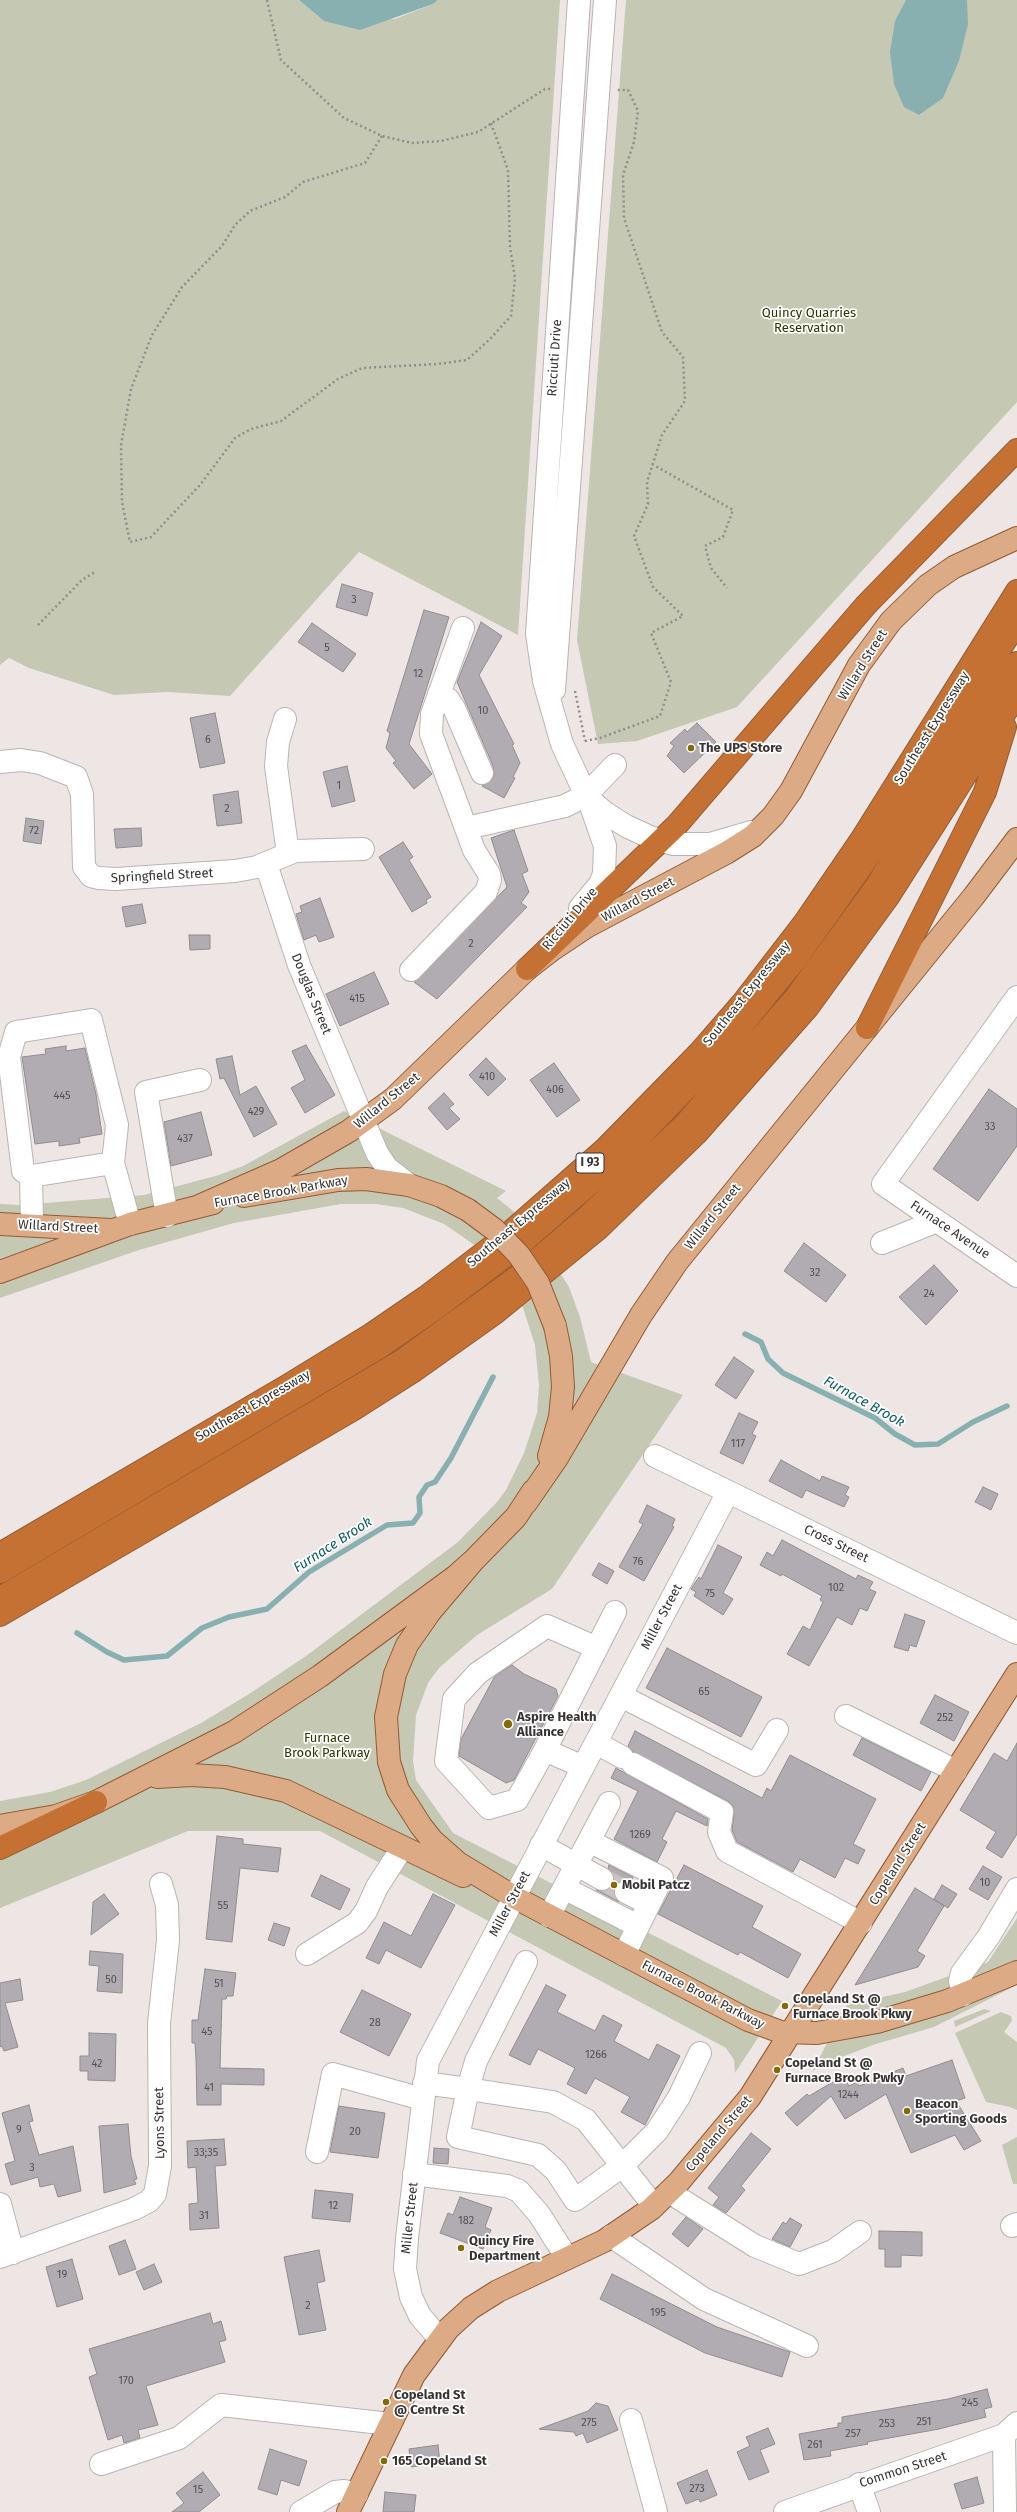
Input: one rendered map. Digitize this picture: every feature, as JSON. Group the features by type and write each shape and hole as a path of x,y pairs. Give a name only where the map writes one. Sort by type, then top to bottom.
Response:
{"highway":[{"path":"527,969 662,841 866,605 1017,450"},
{"name":"Southeast Expressway","path":"0,1554 292,1383 377,1330 426,1297 506,1236 606,1148 704,1047 764,976 805,922 865,834 1015,594"},
{"name":"I 93","path":"0,1572 380,1347 435,1309 516,1248 617,1160 711,1063 797,958 874,849 1017,622"},
{"path":"0,1598 403,1360 514,1280 614,1193 709,1098 812,976 882,877 1017,663"},
{"path":"867,1028 985,792 1016,696"},
{"path":"0,1615 354,1408 412,1372 495,1313 599,1228 696,1134 808,1007 888,897 1016,696"},
{"path":"0,1848 96,1802"}],"main road":[{"name":"Willard Street","path":"199,1206 302,1159 363,1121 420,1074 527,969 553,949 586,927 726,853 763,827 791,791 859,665 891,621 928,585 954,567 1017,538"},
{"name":"Willard Street","path":"526,1503 557,1458 641,1315 673,1268 990,876 1017,838"},
{"name":"Furnace Brook Parkway","path":"0,1272 123,1228 199,1206 256,1193 338,1180 378,1180 409,1185 441,1196 468,1210 495,1230 519,1255 538,1283 555,1326 563,1371 560,1417 547,1462 526,1503 516,1517 474,1560 415,1631 400,1659 388,1702 387,1747 391,1769 398,1790 410,1812 424,1831 458,1863 514,1897 753,2023 772,2030 792,2034 817,2033 877,2022 963,1995 1017,1972"},
{"name":"Willard Street","path":"0,1224 123,1228"},
{"name":"Furnace Brook Parkway","path":"0,1826 56,1816 96,1802 218,1742 262,1715 320,1676 474,1560"},
{"name":"Copeland Street","path":"353,2503 414,2375 439,2338 458,2318 491,2295 611,2236 662,2199 750,2097 792,2034 1017,1674"},
{"name":"Furnace Brook Parkway","path":"139,1781 191,1775 225,1777 264,1785 299,1796 402,1848 514,1897"}],"street":[{"name":"Ricciuti Drive","path":"527,969 592,894 604,874 605,846 586,795 568,759 541,666 537,618 579,0"},
{"name":"Ricciuti Drive","path":"554,714 555,661 606,0"},
{"path":"573,89 599,92"},
{"path":"411,970 486,892 489,886 489,874 474,850 430,734 430,720 463,628"},
{"path":"439,694 448,699 454,708 482,773"},
{"path":"285,719 278,742 276,766 288,854"},
{"name":"Springfield Street","path":"0,762 20,760 40,763 76,777 82,794 84,867 91,876 116,879 235,871 266,864 288,854 313,849 363,849"},
{"path":"466,828 552,810 586,795 615,765"},
{"name":"Ricciuti Drive","path":"586,795 614,819 662,841 685,846 710,844 739,837 763,827"},
{"name":"Douglas Street","path":"266,864 298,965 363,1121 381,1161 394,1175 409,1185"},
{"name":"Furnace Avenue","path":"1017,997 883,1184 1017,1276"},
{"path":"113,1163 31,1176 23,1171 9,1057 16,1032 91,1020 117,1125 113,1163 123,1228"},
{"path":"167,1216 146,1092 200,1080"},
{"path":"31,1176 32,1226"},
{"path":"882,1243 937,1221"},
{"name":"Cross Street","path":"655,1456 1017,1633"},
{"name":"Miller Street","path":"439,2338 420,2316 411,2297 405,2269 423,2091 432,2052 728,1492"},
{"path":"597,1648 547,1626 478,1673 454,1699 446,1761 489,1808 517,1800 545,1750 597,1648 615,1612"},
{"path":"621,1696 756,1766 777,1730"},
{"path":"846,1716 956,1771"},
{"path":"596,1743 722,1812 719,1832 727,1850 861,1923"},
{"path":"545,1750 583,1767"},
{"path":"550,1916 609,1803"},
{"path":"589,1840 662,1878 624,1955"},
{"path":"541,1845 602,1879"},
{"path":"307,1954 357,1923 366,1911 377,1887 402,1848"},
{"name":"Lyons Street","path":"6,2255 143,2206 155,2194 160,2166 159,2023 168,1940 167,1905 162,1884"},
{"path":"564,1888 638,1926"},
{"path":"963,1995 960,1981 962,1974 989,1936 1017,1889"},
{"path":"626,1892 649,1904"},
{"path":"526,1962 476,2061 468,2089 458,2137 538,2155 556,2170 575,2200 622,2166 657,2131 679,2097 700,2053"},
{"path":"317,2152 333,2074 423,2091 468,2089 553,2102 586,2120 622,2166 662,2199 755,2246 799,2264 833,2251 860,2232"},
{"path":"414,2174 507,2186 519,2191 539,2214 568,2258"},
{"path":"0,2204 6,2255"},
{"path":"611,2236 704,2299 807,2346"},
{"path":"101,2464 179,2438 221,2405 390,2424"},
{"path":"631,2420 656,2512"},
{"path":"1005,2512 1010,2429"},
{"name":"Common Street","path":"785,2512 820,2505 859,2484 1010,2429"},
{"path":"859,2484 869,2512"},
{"path":"301,2512 334,2492 348,2492 353,2503"}],"path":[{"path":"267,0 281,60 344,118 382,136 412,143 441,141 478,132 545,89 573,89"},
{"path":"585,741 600,738 660,716 671,682 651,633 683,616 653,587 634,536 648,504 647,482 662,435 685,401 683,357 662,332 624,218 623,175 634,142 638,111 628,90 599,92"},
{"path":"382,136 365,163 303,182 284,196 250,211 235,225 222,246 182,287 152,335 131,389 121,445 122,502 130,542 151,537 200,485 235,438 251,429 281,421 338,379 362,368 438,364 467,360 490,339 511,316 515,278 510,246 508,170 491,123"},
{"path":"652,464 733,510 723,537 705,546 711,568 727,588"},
{"path":"38,625 82,580 95,572"},
{"path":"575,690 586,748"}],"green space":[{"path":"0,0 299,0 324,21 395,19 433,4 438,0 560,0 518,635 359,552 230,696 168,692 114,695 29,668 9,658 0,665"},
{"name":"Quincy Quarries Reservation","path":"626,0 1017,0 1017,402 737,707 637,741 598,744 577,640"},
{"name":"Furnace Brook Parkway","path":"344,1111 506,1191 497,1198 512,1210 539,1239 569,1287 580,1317 591,1362 683,1395 552,1589 477,1635 439,1668 428,1683 416,1715 413,1761 416,1780 453,1833 782,2001 735,2073 734,2060 726,2048 320,1831 188,1831 0,1908 0,1801 50,1792 86,1780 201,1723 249,1694 306,1656 458,1542 497,1502 506,1490 524,1453 537,1413 539,1386 535,1345 523,1308 509,1282 479,1248 444,1224 403,1208 376,1204 341,1204 234,1223 139,1250 0,1298 0,1204 21,1205 144,1195 219,1175 243,1166"},
{"path":"1017,1918 1017,1985 934,2027 876,2044 820,2065 812,2072 847,2005 905,1992 988,1962"},
{"path":"984,2009 991,2011 955,2027 954,2021"},
{"path":"1001,2012 1011,2016 1012,2021 1004,2032 1017,2042 1017,2110 986,2102 955,2033"},
{"path":"1017,2137 1017,2184 1013,2184 1002,2145"}],"water":[{"path":"299,0 438,0 433,4 360,30 324,21"},
{"path":"906,0 967,0 968,24 959,61 943,98 919,115 904,107 894,84 890,52 895,21"}],"building":[{"path":"342,584 373,593 367,616 336,607"},
{"path":"424,610 449,617 409,744 432,774 414,789 393,763 396,761 386,748 390,733 387,731"},
{"path":"481,622 502,636 479,675 514,744 512,745 520,763 513,777 515,778 504,798 482,786 492,780 494,774 493,766 457,682"},
{"path":"312,623 356,654 343,672 298,642"},
{"path":"215,713 225,763 200,768 190,718"},
{"name":"The UPS Store","path":"697,723 716,742 684,773 667,756 674,746 670,743 685,729 687,732"},
{"path":"347,766 355,801 332,807 323,772"},
{"path":"238,791 242,823 217,826 213,795"},
{"path":"26,818 44,821 41,844 23,841"},
{"path":"141,828 142,846 116,848 114,829"},
{"path":"514,830 528,871 522,874 529,892 521,903 527,907 437,999 414,982 507,887 491,838"},
{"path":"403,842 413,857 409,860 431,897 426,900 427,903 412,912 379,857"},
{"path":"320,898 334,937 319,942 316,935 304,940 296,914 302,912 300,906"},
{"path":"142,904 146,923 126,927 122,907"},
{"path":"189,935 210,935 210,949 190,950"},
{"path":"374,972 389,1004 340,1026 326,994"},
{"path":"306,1045 335,1095 305,1113 291,1088 305,1080 292,1051"},
{"path":"66,1046 66,1051 85,1048 96,1094 102,1134 79,1138 80,1143 59,1146 59,1141 35,1144 22,1057 46,1054 45,1049"},
{"path":"232,1056 240,1095 256,1086 277,1124 254,1137 224,1078 220,1079 216,1059"},
{"path":"486,1058 506,1079 488,1096 469,1075"},
{"path":"554,1063 580,1100 557,1117 530,1080"},
{"path":"989,1089 1017,1109 1017,1146 978,1201 933,1169"},
{"path":"444,1093 454,1104 449,1108 460,1119 447,1130 428,1108"},
{"path":"201,1112 212,1155 171,1166 164,1122"},
{"path":"804,1243 846,1275 826,1302 784,1271"},
{"path":"934,1265 958,1291 926,1325 899,1297"},
{"path":"734,1357 754,1371 736,1399 715,1385"},
{"path":"739,1413 758,1422 752,1434 756,1436 743,1464 720,1453"},
{"path":"781,1460 820,1481 822,1476 849,1487 845,1495 849,1497 844,1507 806,1490 802,1498 769,1481"},
{"path":"983,1487 998,1494 991,1510 975,1502"},
{"path":"647,1505 675,1519 672,1526 674,1527 644,1581 619,1567 643,1524 639,1522"},
{"path":"782,1540 856,1579 858,1575 873,1582 869,1589 876,1592 867,1611 860,1608 852,1625 837,1617 809,1666 787,1654 803,1626 810,1630 823,1602 820,1600 822,1596 782,1574 781,1576 760,1565 767,1552 773,1556"},
{"path":"718,1545 742,1557 723,1593 733,1599 723,1615 694,1596 696,1592 691,1589 699,1577 701,1579"},
{"path":"599,1563 614,1571 607,1584 592,1575"},
{"path":"905,1614 925,1621 916,1647 910,1645 908,1651 894,1647"},
{"path":"667,1648 762,1697 741,1737 646,1688"},
{"path":"512,1665 524,1674 556,1689 558,1696 514,1780 506,1783 459,1756 461,1739 495,1676"},
{"path":"935,1695 969,1712 954,1741 920,1723"},
{"path":"635,1731 762,1798 767,1788 771,1791 790,1755 876,1799 853,1844 865,1850 858,1864 845,1858 835,1878 800,1859 793,1872 737,1842 732,1830 734,1814 733,1806 728,1801 633,1752 628,1746"},
{"path":"862,1738 931,1772 921,1791 853,1755"},
{"path":"1017,1743 1017,1834 1002,1858 986,1848 996,1832 960,1810 994,1753 1007,1761"},
{"path":"616,1768 708,1819 707,1826 676,1811 662,1839 667,1842 657,1862 614,1839 638,1791 611,1778"},
{"path":"217,1836 243,1839 243,1844 281,1848 278,1872 240,1868 232,1942 206,1939"},
{"path":"609,1865 633,1877 632,1881 625,1880 615,1886 614,1893 619,1902 596,1890 608,1890 613,1885 614,1878 608,1868"},
{"path":"684,1865 763,1906 752,1927 801,1954 788,1978 740,1952 738,1955 658,1914"},
{"path":"983,1866 1002,1877 988,1900 969,1889"},
{"path":"321,1875 350,1889 340,1910 311,1896"},
{"path":"942,1885 957,1894 948,1908 934,1899"},
{"path":"915,1888 944,1906 917,1951 925,1956 918,1967 855,1985"},
{"path":"104,1894 119,1914 91,1935 93,1902"},
{"path":"433,1894 455,1905 421,1968 386,1950 379,1964 366,1958 384,1922 411,1936"},
{"path":"274,1923 290,1928 284,1946 268,1940"},
{"path":"90,1951 123,1954 122,1993 97,1991 99,1966 89,1965"},
{"path":"205,1969 236,1973 233,1996 227,1996 226,1999 222,1999 220,2068 264,2069 264,2085 221,2084 221,2105 197,2105 196,2059 195,2043 192,2043 192,2020 198,2020"},
{"path":"20,1979 23,2000 5,2003 18,2047 4,2051 2,2046 0,2047 0,1983"},
{"path":"546,1985 566,1995 557,2012 595,2031 603,2015 622,2025 614,2041 649,2060 657,2044 680,2056 645,2125 621,2112 630,2097 595,2078 586,2094 567,2084 575,2068 538,2049 530,2065 509,2055"},
{"path":"362,1990 411,2014 389,2056 340,2032"},
{"path":"89,2033 116,2034 115,2081 88,2080 88,2071 80,2071 80,2056 89,2056"},
{"path":"952,2060 965,2098 956,2101 981,2141 964,2150 955,2135 911,2153 886,2094 845,2119 831,2096 797,2126 785,2113 807,2094 809,2096 843,2076 849,2086 857,2082 859,2086 903,2068 906,2076"},
{"path":"29,2105 33,2121 29,2122 39,2155 73,2146 81,2191 58,2197 54,2184 40,2187 38,2177 11,2185 5,2164 15,2161 2,2113"},
{"path":"339,2106 385,2113 378,2158 330,2152"},
{"path":"128,2124 131,2156 137,2179 134,2180 136,2184 104,2193 99,2126"},
{"path":"751,2133 771,2149 741,2186 745,2190 726,2213 713,2205 719,2197 708,2188"},
{"path":"224,2139 226,2165 215,2166 219,2228 190,2230 189,2204 198,2203 196,2167 188,2168 187,2141"},
{"path":"434,2148 449,2149 448,2164 433,2163"},
{"path":"315,2190 353,2194 350,2222 312,2218"},
{"path":"460,2197 492,2208 485,2227 491,2230 483,2249 440,2233 448,2213 453,2215"},
{"path":"686,2217 703,2229 688,2247 672,2234"},
{"path":"790,2218 802,2225 790,2247 772,2239 783,2222 786,2224"},
{"path":"879,2231 922,2232 922,2256 901,2255 901,2267 885,2267 885,2249 879,2249"},
{"path":"125,2240 136,2269 119,2275 109,2246"},
{"path":"319,2250 325,2281 317,2283 326,2330 299,2335 284,2257"},
{"path":"72,2259 83,2299 57,2307 46,2267"},
{"path":"154,2264 162,2282 144,2290 136,2272"},
{"path":"612,2274 717,2327 790,2352 782,2377 705,2353 600,2299"},
{"path":"210,2313 213,2324 221,2321 226,2340 219,2342 225,2362 146,2386 158,2425 138,2430 140,2438 124,2443 122,2435 108,2440 89,2377 97,2374 89,2349"},
{"path":"987,2389 992,2407 984,2409 986,2417 939,2429 867,2442 868,2444 830,2451 831,2456 804,2460 799,2434 838,2427 838,2423 842,2423 842,2417 948,2399"},
{"path":"596,2403 608,2406 618,2430 587,2443 583,2433 576,2436 574,2432 539,2429 588,2411"},
{"path":"768,2428 775,2444 760,2450 769,2472 749,2480 737,2452 750,2446 746,2437"},
{"path":"438,2445 440,2463 411,2467 409,2449"},
{"path":"270,2449 307,2461 299,2486 281,2480 277,2495 258,2489"},
{"path":"707,2470 717,2495 700,2502 699,2499 686,2504 677,2483"},
{"path":"203,2472 220,2495 199,2512 172,2512 184,2503 176,2493"},
{"path":"977,2477 984,2503 962,2509 954,2484"},
{"path":"385,2492 416,2495 414,2512 383,2512"}],"waterway":[{"name":"Furnace Brook","path":"745,1334 761,1342 768,1359 783,1373 875,1418 895,1434 915,1445 938,1444 973,1422 1007,1406"},
{"name":"Furnace Brook","path":"77,1633 107,1652 124,1660 167,1656 202,1628 229,1617 267,1609 309,1572 387,1525 413,1523 420,1513 419,1497 427,1485 435,1482 451,1458 493,1377"}],"tunnel":[{"path":"602,1879 626,1892"}],"place":[{"name":"The UPS Store","path":"691,748"},
{"name":"Aspire Health Alliance","path":"508,1724"},
{"name":"Mobil Patcz","path":"614,1885"},
{"name":"Copeland St @ Furnace Brook Pkwy","path":"785,2006"},
{"name":"Copeland St @ Furnace Brook Pwky","path":"777,2070"},
{"name":"Beacon Sporting Goods","path":"907,2111"},
{"name":"Quincy Fire Department","path":"461,2248"},
{"name":"Copeland St @ Centre St","path":"386,2402"},
{"name":"165 Copeland St","path":"384,2461"}]}
